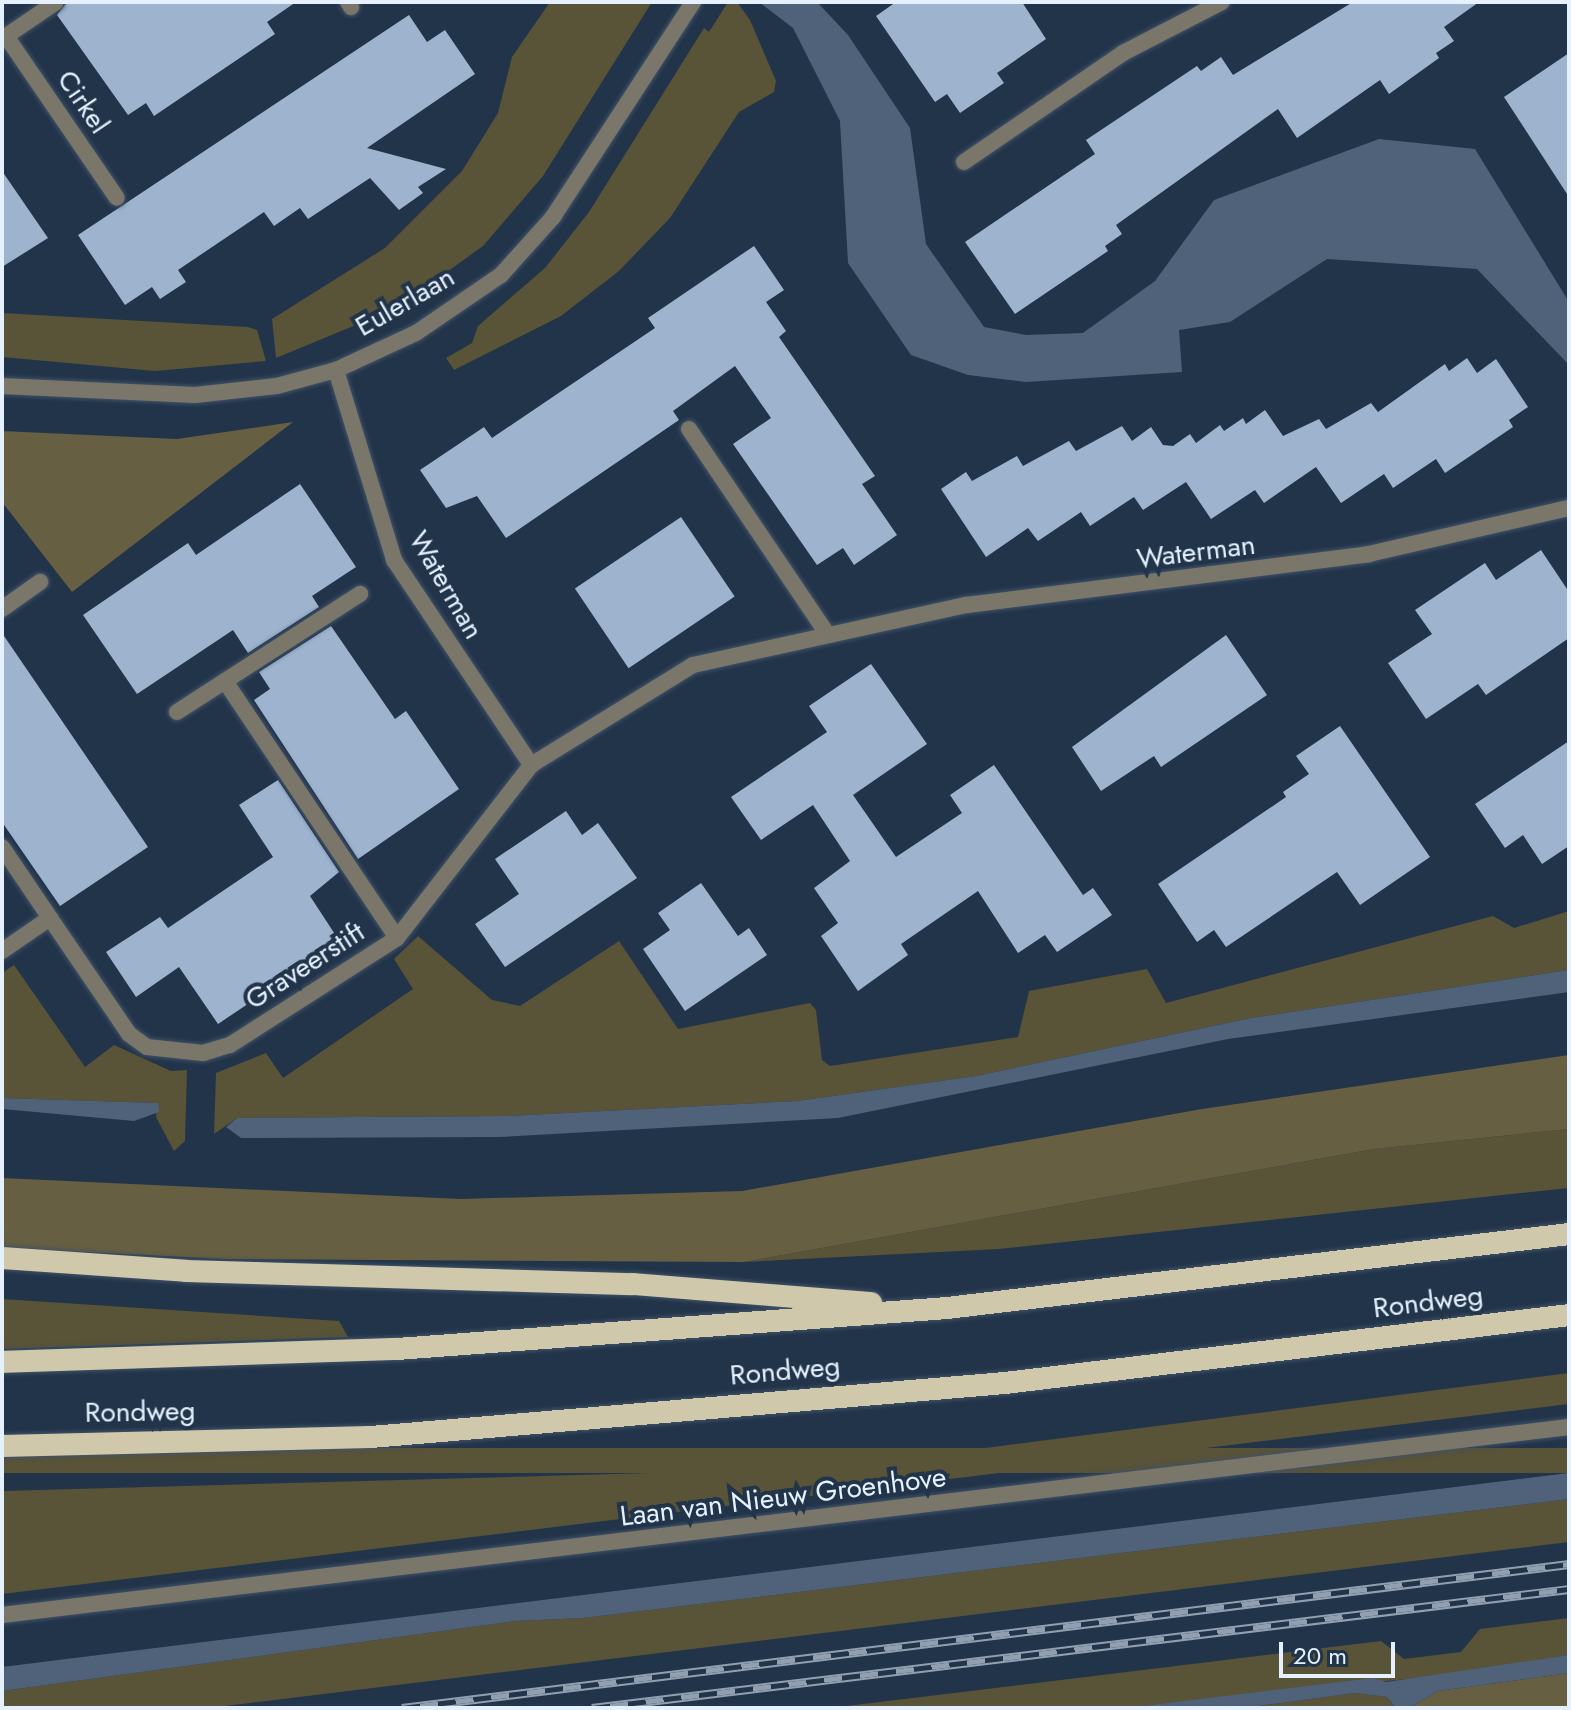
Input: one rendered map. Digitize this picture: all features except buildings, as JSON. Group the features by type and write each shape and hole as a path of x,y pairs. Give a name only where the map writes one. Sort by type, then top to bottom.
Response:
{"highway":[{"name":"Rondweg","path":"2,1362 397,1349 947,1308 1569,1234"},
{"path":"2,1258 186,1271 633,1284 947,1308"},
{"name":"Rondweg","path":"2,1446 371,1437 1005,1383 1569,1315"}],"street":[{"name":"Cirkel","path":"56,2 4,37 117,198"},
{"path":"964,162 1123,53 1222,2"},
{"name":"Eulerlaan","path":"2,386 195,395 277,386 336,370 416,333 501,275 553,217 692,4"},
{"name":"Waterman","path":"336,370 394,560 531,765"},
{"path":"689,429 826,632"},
{"name":"Waterman","path":"397,938 531,765 693,665 826,632 967,605 1369,554 1569,508"},
{"path":"2,609 40,582"},
{"path":"177,712 360,594"},
{"name":"Graveerstift","path":"2,847 129,1034 147,1047 203,1053 230,1045 397,938 225,681"},
{"path":"2,951 50,918"},
{"name":"Laan van Nieuw Groenhove","path":"2,1615 1569,1427"}],"shaded area":[{"path":"550,2 652,2 543,176 483,246 397,308 276,358 272,319 385,248 462,171 498,113 512,57"},
{"path":"728,2 737,2 750,20 776,81 774,92 739,112 670,218 619,271 561,316 454,370 446,358 472,343 478,326 545,268 589,212 704,28 709,32"},
{"path":"2,313 248,327 257,330 266,361 155,371 2,357"},
{"path":"293,422 72,592 2,502 2,431 177,439"},
{"path":"1569,911 1569,970 1251,1018 976,1076 797,1101 507,1116 237,1118 214,1134 216,1073 266,1053 283,1078 413,989 394,959 418,936 492,1000 520,1006 619,941 678,1029 810,1003 816,1010 822,1060 830,1066 1018,1037 1029,991 1147,969 1166,1003 1493,916 1514,928"},
{"path":"14,965 85,1067 114,1045 171,1071 187,1070 185,1141 174,1151 156,1117 157,1103 2,1098 2,973"},
{"path":"1569,1055 1569,1129 1374,1149 744,1262 227,1259 2,1248 2,1178 460,1199 742,1191 1202,1109"},
{"path":"1569,1129 1569,1188 999,1249 744,1262 1374,1149"},
{"path":"2,1299 339,1321 348,1337 2,1349"},
{"path":"1569,1373 1569,1404 2,1594 2,1491 830,1468"},
{"path":"2,1448 1569,1448 1569,1473 2,1473"},
{"path":"1569,1499 1569,1542 209,1708 2,1708 2,1691 516,1621 583,1618"},
{"path":"1569,1618 1569,1655 1464,1673 1127,1708 830,1708 1381,1641 1404,1659 1461,1652 1480,1629"},
{"path":"1569,1673 1569,1708 1409,1708 1438,1691"},
{"path":"1355,1693 1387,1697 1396,1708 1243,1708"}],"water":[{"path":"759,2 817,2 848,35 910,128 926,244 984,327 1026,335 1083,333 1155,281 1214,200 1379,139 1475,149 1569,302 1569,365 1477,269 1327,259 1230,322 1179,330 1182,372 1026,382 968,375 911,355 848,263 840,121 793,28"},
{"path":"1569,970 1569,992 1228,1039 838,1118 500,1137 241,1138 226,1127 237,1118 507,1116 797,1101 976,1076 1251,1018"},
{"path":"2,1098 158,1103 159,1112 134,1121 2,1109"},
{"path":"1569,1473 1569,1499 583,1618 516,1621 2,1691 2,1667"},
{"path":"1569,1655 1569,1673 1438,1691 1409,1708 1396,1708 1387,1697 1355,1693 1243,1708 1127,1708 1373,1678 1386,1682"}],"railway":[{"path":"402,1708 1569,1564"},
{"path":"592,1708 1569,1589"}]}
